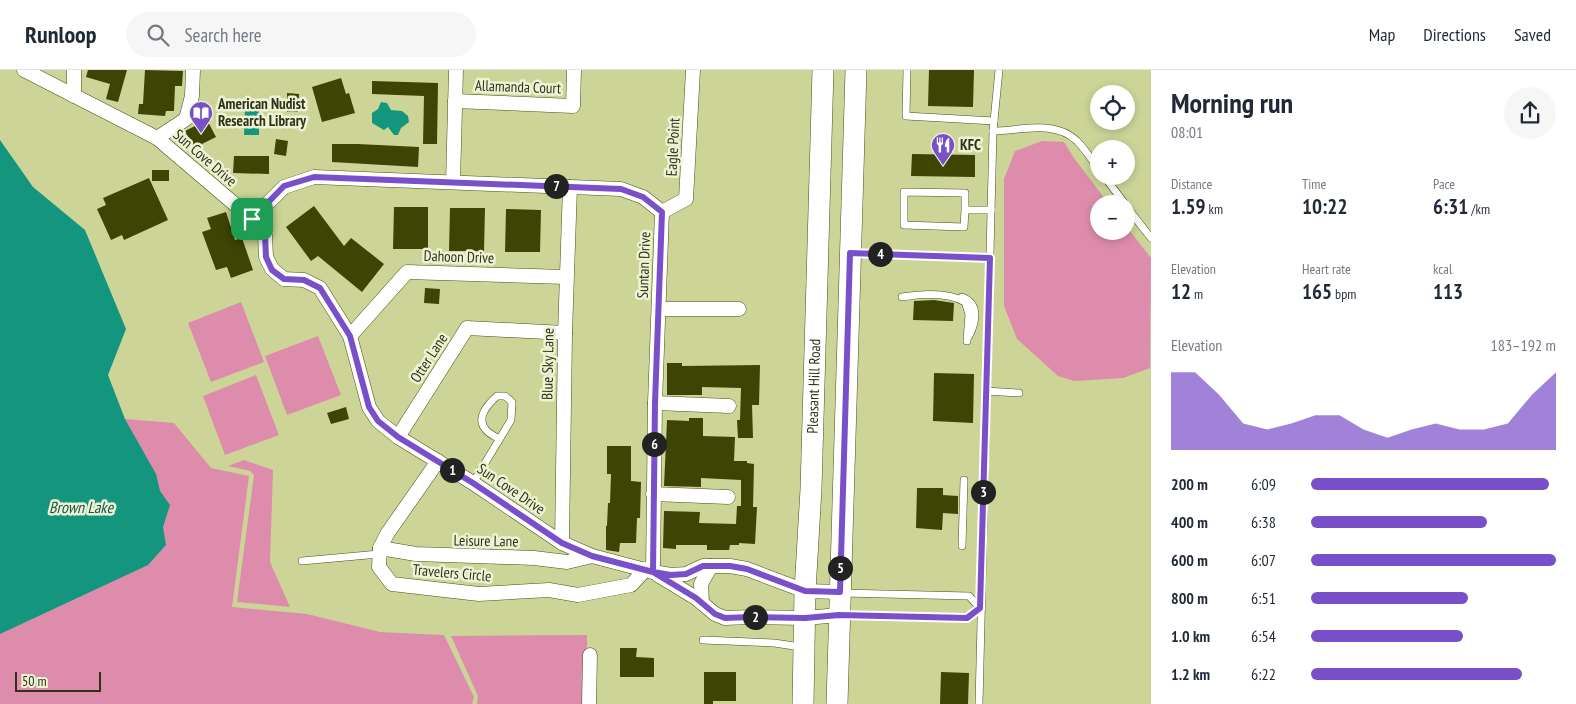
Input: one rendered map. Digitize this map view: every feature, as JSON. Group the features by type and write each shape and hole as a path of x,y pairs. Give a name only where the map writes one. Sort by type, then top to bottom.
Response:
{"main road":[{"name":"Pleasant Hill Road","path":"803,704 805,591 811,489 824,70"},
{"path":"837,704 856,70"}],"street":[{"name":"Sun Cove Drive","path":"24,70 157,138 252,219 265,235 266,257 272,270 284,279 304,280 320,288 350,336 369,407 378,421 398,437 473,483 562,543 592,556 671,575 686,574 703,566 730,566 747,569 805,591 840,592"},
{"path":"74,70 74,96"},
{"path":"157,138 186,119 192,96 193,70"},
{"path":"453,182 456,70"},
{"name":"Allamanda Court","path":"455,101 574,106 574,70"},
{"name":"Eagle Point","path":"662,212 686,199 693,70"},
{"name":"Suntan Drive","path":"252,219 284,186 314,177 621,189 643,197 662,212 649,570"},
{"name":"Blue Sky Lane","path":"562,543 566,277 570,187"},
{"name":"Dahoon Drive","path":"350,336 407,272 566,277"},
{"path":"659,309 739,310"},
{"name":"Otter Lane","path":"398,437 468,328 565,333"},
{"path":"655,403 729,406"},
{"path":"379,551 387,534 438,461"},
{"path":"653,494 728,497"},
{"name":"Leisure Lane","path":"379,551 534,558 567,562 592,556"},
{"name":"Travelers Circle","path":"379,551 379,567 392,584 479,594 549,590 578,595 631,585 649,570"},
{"path":"702,603 701,584 710,566"},
{"name":"Sun Cove Drive","path":"649,570 696,598 715,614 725,618 805,618 839,615"},
{"path":"589,704 590,655"}],"lane":[{"path":"907,70 906,116 994,121"},
{"path":"979,704 993,131 999,70"},
{"path":"993,131 1015,131 1039,127 1060,130 1077,141 1090,158"},
{"path":"1111,185 1118,195"},
{"path":"904,192 965,192 965,210 964,227 904,225 904,192"},
{"path":"965,210 991,210"},
{"path":"1135,217 1151,238"},
{"path":"850,253 990,258"},
{"path":"902,297 912,295 957,297 965,302 969,314 967,341"},
{"path":"986,390 1019,393"},
{"path":"473,483 511,420 512,402 505,396 497,396 482,415 486,431 499,438"},
{"path":"962,546 964,480"},
{"path":"302,561 379,551"},
{"path":"840,592 969,596 980,608"},
{"path":"839,615 967,618 980,608"},
{"path":"703,640 804,647"}],"shaded area":[{"path":"1042,141 1064,142 1090,179 1090,185 1095,185 1102,195 1090,195 1090,240 1135,240 1135,238 1151,258 1150,368 1123,378 1074,381 1058,376 1017,339 1004,306 1004,179 1015,151"},
{"path":"241,302 264,362 211,382 188,323"},
{"path":"318,336 341,395 287,415 265,356"},
{"path":"256,375 279,435 225,455 203,396"},
{"path":"125,419 174,423 211,468 249,476 232,607 307,614 380,632 444,635 474,697 472,704 0,704 0,531"},
{"path":"244,460 273,470 270,562 290,607 237,602 254,475 250,471 228,466"},
{"path":"587,635 583,704 477,704 478,696 451,636"}],"water":[{"path":"381,102 387,103 391,110 402,111 408,116 409,122 401,128 398,135 394,135 388,127 384,130 372,123 372,113 378,109"},
{"path":"245,107 259,107 259,135 244,135"},
{"name":"Brown Lake","path":"0,140 33,187 85,230 126,329 108,375 125,419 156,474 160,491 170,505 163,527 166,545 148,565 0,634"}],"building":[{"path":"88,70 127,70 118,102 106,99 110,84 86,77"},
{"path":"145,70 183,71 182,86 175,86 174,111 166,111 165,116 138,114 139,104 143,104"},
{"path":"929,70 974,70 973,107 928,106"},
{"path":"341,78 346,94 349,93 355,113 322,122 312,87"},
{"path":"372,81 438,83 437,144 423,144 424,96 372,94"},
{"path":"287,93 299,94 298,112 287,112"},
{"path":"207,120 216,137 194,148 185,131"},
{"path":"276,139 288,141 286,156 274,154"},
{"path":"332,144 419,147 418,167 332,162"},
{"name":"KFC","path":"912,154 975,155 975,177 911,176"},
{"path":"234,156 269,156 269,174 233,173"},
{"path":"152,170 169,170 169,181 152,181"},
{"path":"149,178 168,220 124,240 122,235 111,240 97,209 106,205 103,198"},
{"path":"314,206 344,246 351,238 384,264 362,292 318,256 311,261 286,227"},
{"path":"394,207 428,207 428,249 393,249"},
{"path":"450,208 485,208 484,251 449,251"},
{"path":"506,209 541,210 540,252 505,252"},
{"path":"226,212 235,240 242,238 253,270 231,278 227,267 216,270 202,232 211,229 207,218"},
{"path":"425,288 440,289 439,304 424,303"},
{"path":"934,300 954,303 953,321 913,320 914,301"},
{"path":"667,363 682,363 682,366 760,365 759,405 752,405 753,438 738,438 737,420 740,420 741,388 702,387 702,395 667,395"},
{"path":"934,373 974,374 973,423 933,421"},
{"path":"346,407 349,419 331,424 327,413"},
{"path":"689,418 703,418 703,436 735,437 734,461 747,461 747,463 754,464 753,507 757,507 755,544 739,543 739,545 730,545 729,550 707,550 707,545 676,545 676,549 663,548 664,511 700,512 699,523 736,524 737,506 741,506 741,480 701,478 701,487 664,486 667,420 689,421"},
{"path":"607,446 631,446 631,481 641,482 640,518 637,518 636,543 620,543 619,552 606,550 606,526 608,503 610,503 611,474 607,474"},
{"path":"917,488 943,488 943,495 958,496 958,514 943,513 942,530 916,528"},
{"path":"620,648 637,648 636,657 654,658 654,677 620,677"},
{"path":"704,672 736,672 736,701 713,701 713,704 704,704"},
{"path":"941,672 969,673 968,704 940,704"}],"place":[{"name":"American Nudist Research Library","path":"201,134"},
{"name":"KFC","path":"943,166"}],"route":[{"path":"252,219 265,235 266,257 272,270 284,279 304,280 320,288 350,336 369,407 378,421 398,437 473,483 562,543 592,556 653,572 696,598 715,614 725,618 805,618 839,615 967,618 980,608 990,258 850,253 840,592 805,591 747,569 730,566 703,566 686,574 671,575 653,572 655,403 662,212 643,197 621,189 314,177 284,186 252,219"}]}
